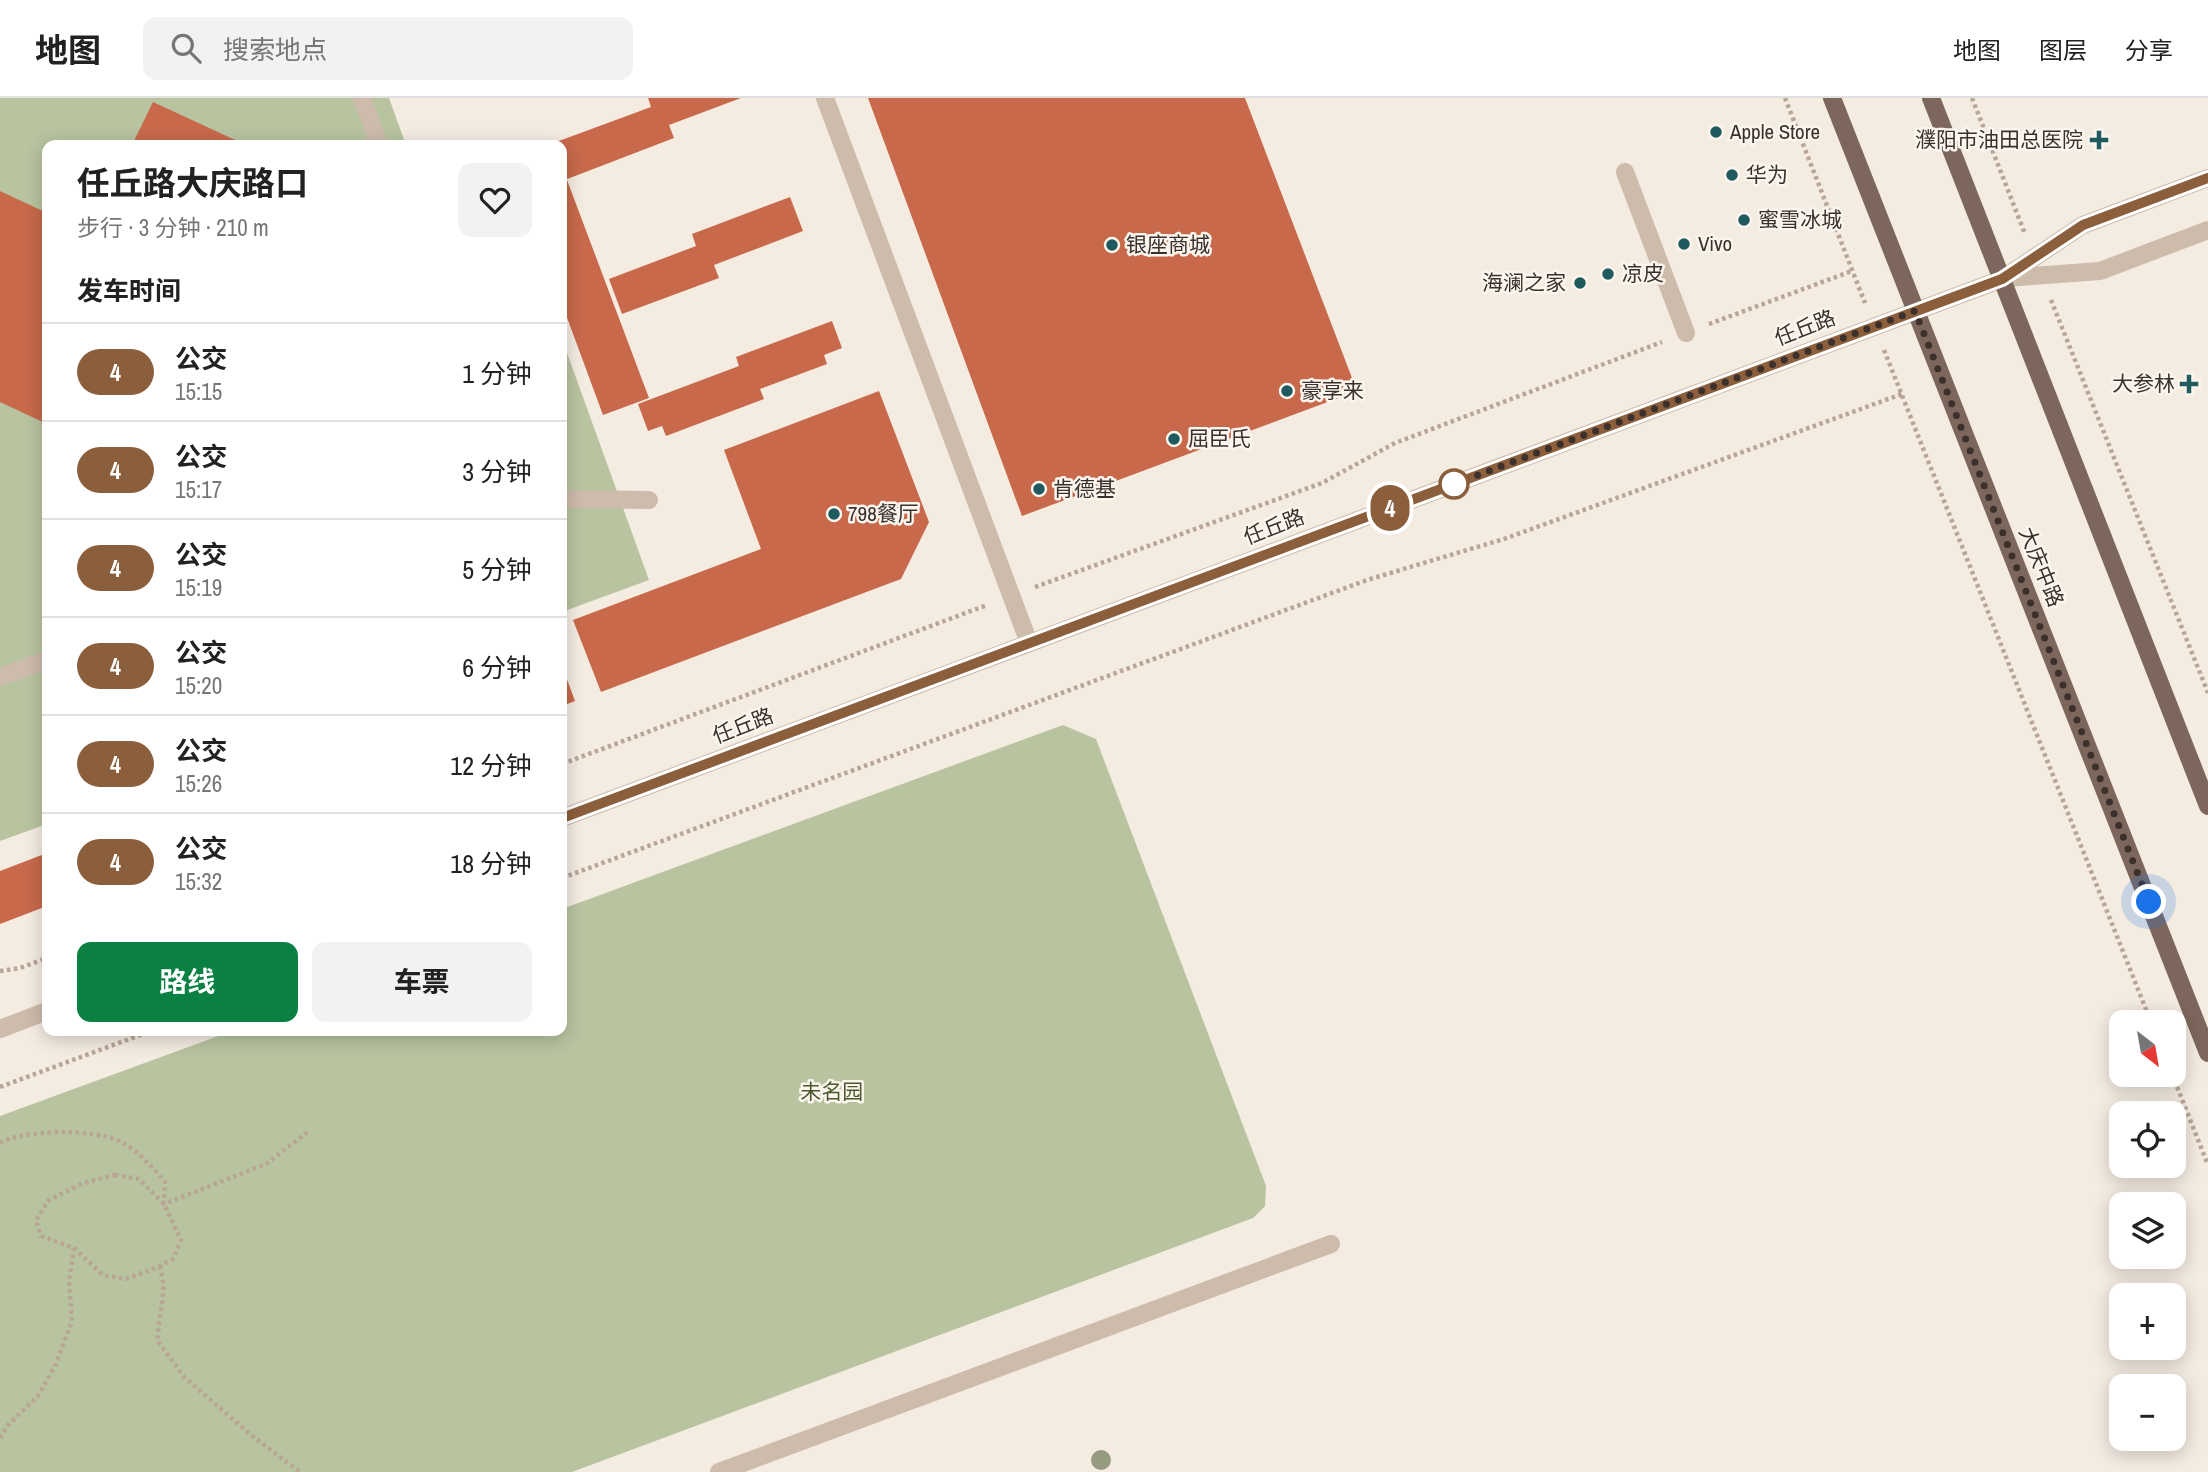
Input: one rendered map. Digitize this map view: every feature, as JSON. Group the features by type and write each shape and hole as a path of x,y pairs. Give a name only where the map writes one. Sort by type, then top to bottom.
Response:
{"main road":[{"name":"大庆中路","path":"1832,98 2208,1053"},
{"path":"1931,98 2208,806"}],"street":[{"path":"362,98 377,140"},
{"path":"825,98 1029,643"},
{"path":"1625,172 1686,333"},
{"name":"任丘路","path":"567,816 2002,279 2083,225 2208,178"},
{"name":"任丘路","path":"2002,279 2100,271 2208,230"},
{"path":"567,499 649,500"},
{"path":"0,677 42,662"},
{"path":"0,1029 42,1013"},
{"path":"719,1472 1331,1244"}],"path":[{"path":"1785,98 2146,1010"},
{"path":"567,762 1321,483 1395,443 1852,271"},
{"path":"567,876 1367,580 1504,539 1902,394"},
{"path":"2097,418 2208,693"},
{"path":"0,971 20,968 42,960"},
{"path":"0,1087 138,1036"},
{"path":"2177,1087 2208,1165"},
{"path":"164,1204 266,1164 309,1131"},
{"path":"0,1143 13,1136 75,1132 119,1141 149,1164 165,1182 164,1204"},
{"path":"115,1175 139,1178 164,1204 181,1240 173,1259 126,1279 103,1275 74,1248 41,1236 36,1220 49,1200 81,1184 115,1175"},
{"path":"0,1438 8,1425 37,1396 55,1366 72,1321 69,1281 74,1248"},
{"path":"160,1266 164,1286 157,1340 184,1377 300,1472"}],"green space":[{"path":"0,98 389,98 404,140 42,140 42,826 0,841"},
{"path":"567,353 649,580 567,610"},
{"name":"未名园","path":"1063,725 1096,739 1266,1186 1265,1206 1253,1218 572,1472 0,1472 0,1116 218,1036 567,1036 567,907"}],"building":[{"path":"648,98 741,98 669,125 674,138 567,179 567,140 562,140 651,107"},
{"name":"银座商城","path":"868,98 1245,98 1357,391 1022,516"},
{"path":"153,102 235,140 134,140"},
{"path":"567,180 649,398 603,415 567,318"},
{"path":"0,191 42,211 42,422 0,402"},
{"path":"790,197 803,231 714,265 719,278 622,314 609,279 696,246 692,234"},
{"path":"832,321 842,348 824,355 827,364 760,389 764,399 666,436 662,426 648,431 638,404 739,366 736,357"},
{"path":"879,391 929,522 901,579 601,692 573,620 761,549 724,450"},
{"path":"567,679 575,701 567,704"},
{"path":"42,855 42,908 0,924 0,871"}],"bus line":[{"name":"4","path":"567,816 2002,279 2083,225 2208,178"}],"place":[{"name":"Apple Store","path":"1716,132"},
{"name":"濮阳市油田总医院","path":"2099,140"},
{"name":"华为","path":"1732,175"},
{"name":"蜜雪冰城","path":"1744,220"},
{"name":"Vivo","path":"1684,244"},
{"name":"银座商城","path":"1112,245"},
{"name":"凉皮","path":"1608,274"},
{"name":"海澜之家","path":"1580,283"},
{"name":"大参林","path":"2189,384"},
{"name":"豪享来","path":"1287,391"},
{"name":"屈臣氏","path":"1174,439"},
{"name":"肯德基","path":"1039,489"},
{"name":"798餐厅","path":"834,514"}],"route":[{"path":"1454,484 1915,311 2149,902"}]}
